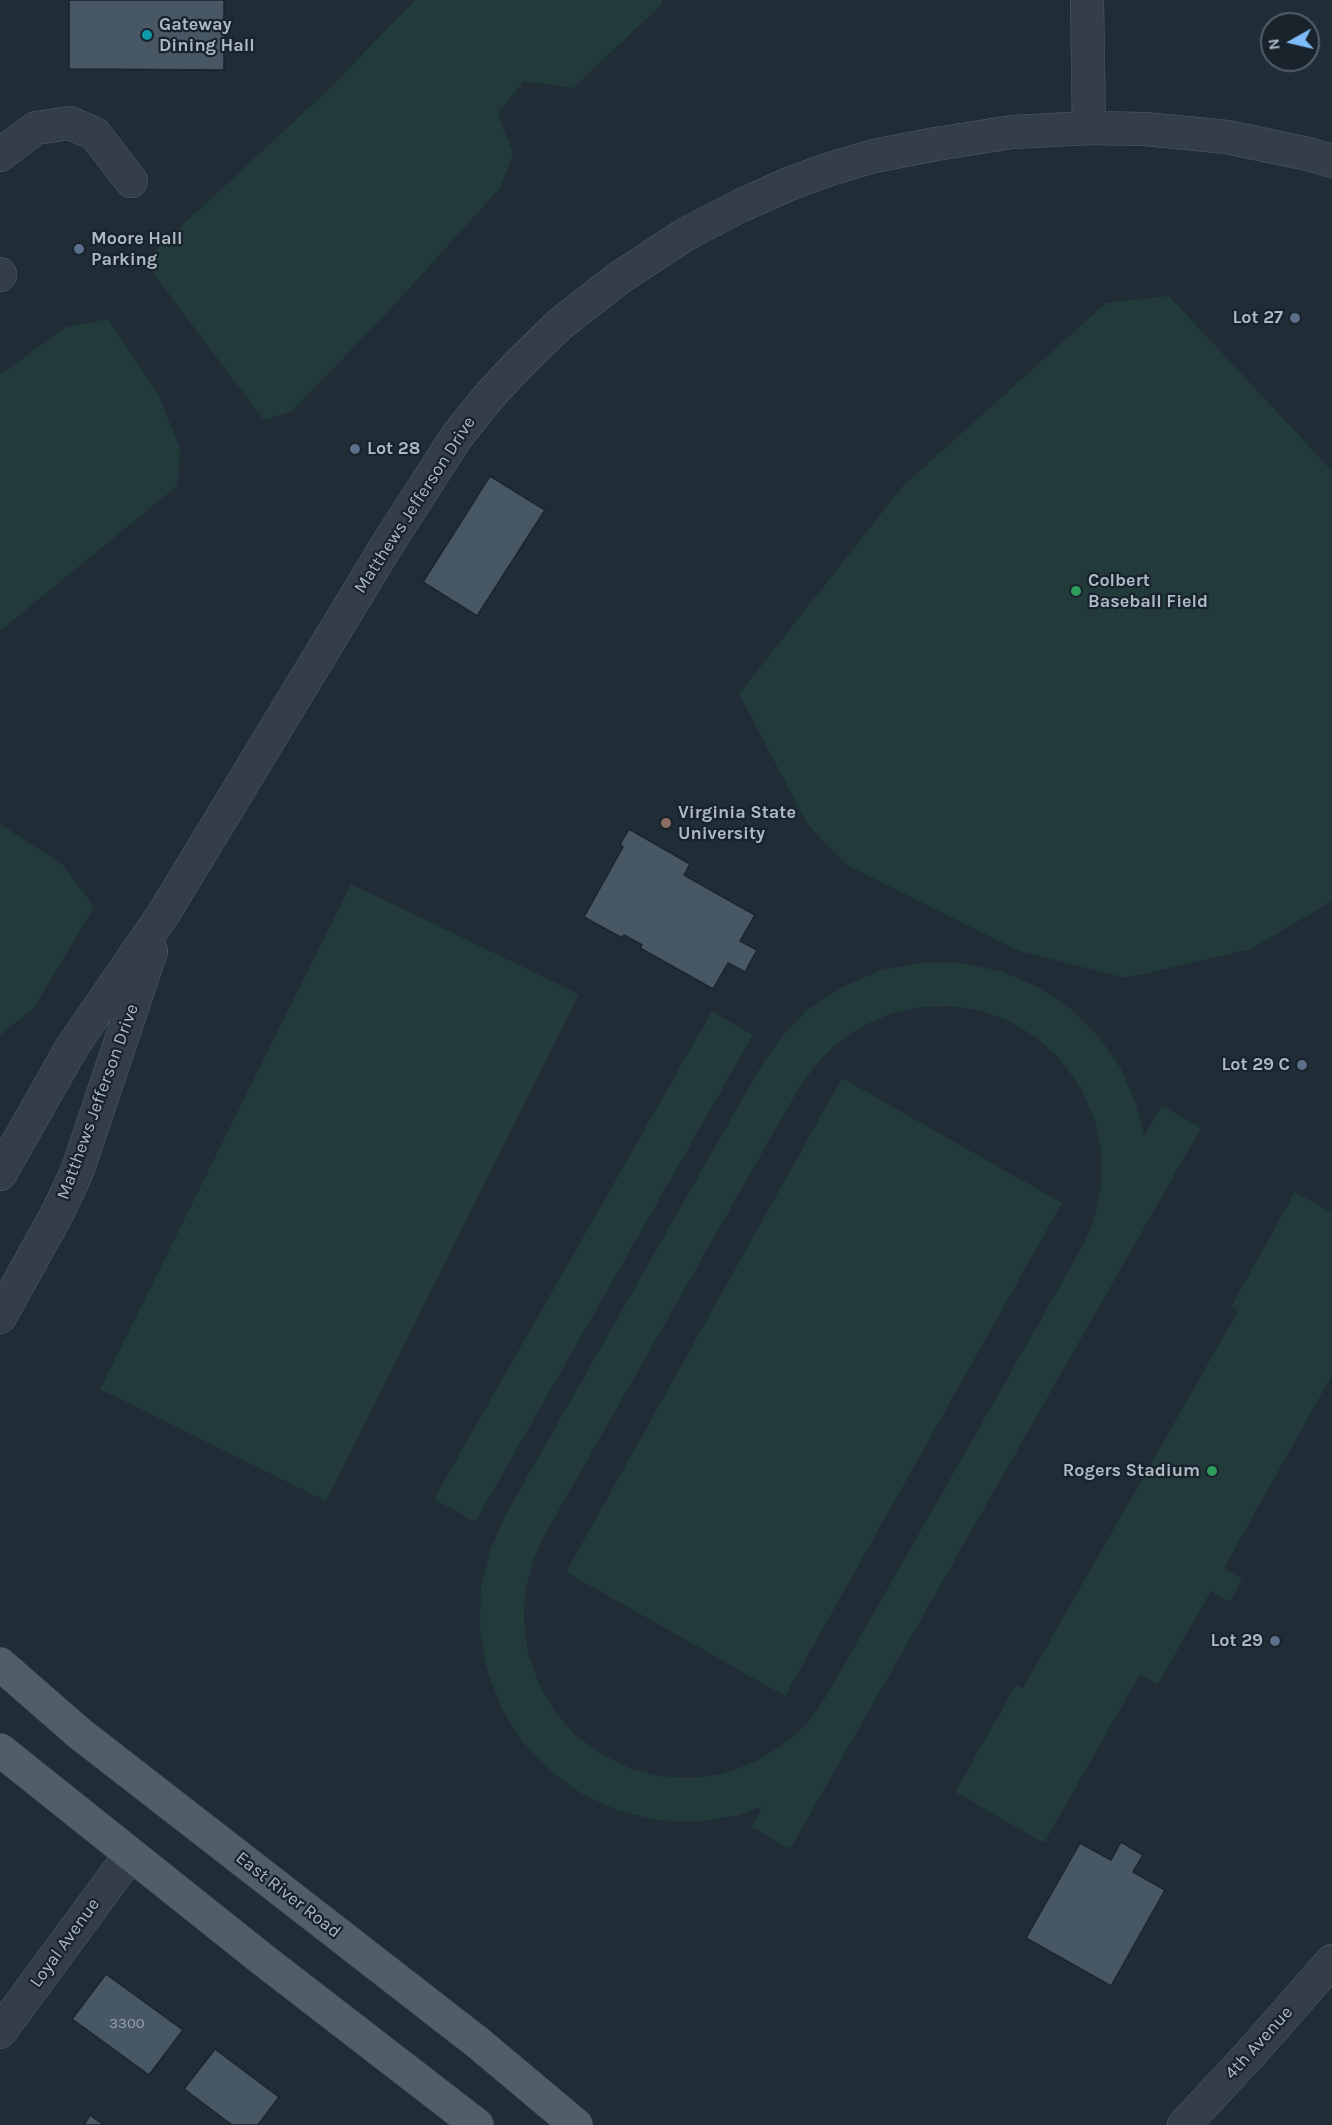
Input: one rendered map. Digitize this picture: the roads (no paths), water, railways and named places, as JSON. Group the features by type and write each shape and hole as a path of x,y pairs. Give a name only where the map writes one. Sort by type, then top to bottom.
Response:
{"main road":[{"name":"East River Road","path":"0,1664 79,1733 477,2042 576,2125"},
{"path":"0,1750 130,1855 477,2125"}],"street":[{"path":"1087,0 1089,128"},
{"path":"0,155 36,128 70,123 95,134 131,181"},
{"name":"Matthews Jefferson Drive","path":"0,1174 72,1047 164,913 420,490 457,436 490,395 521,362 560,324 619,278 686,234 740,206 830,169 874,156 936,144 1012,132 1089,128 1144,129 1227,137 1332,160"},
{"name":"Matthews Jefferson Drive","path":"0,1317 58,1212 78,1169 164,913"},
{"name":"Loyal Avenue","path":"0,2032 130,1855"},
{"name":"4th Avenue","path":"1184,2125 1332,1961"}],"place":[{"name":"Gateway Dining Hall","path":"147,35"},
{"name":"Moore Hall Parking","path":"79,249"},
{"name":"Lot 27","path":"1295,318"},
{"name":"Lot 28","path":"355,449"},
{"name":"Colbert Baseball Field","path":"1076,591"},
{"name":"Virginia State University","path":"666,823"},
{"name":"Lot 29 C","path":"1302,1065"},
{"name":"Rogers Stadium","path":"1212,1471"},
{"name":"Lot 29","path":"1275,1641"}]}
